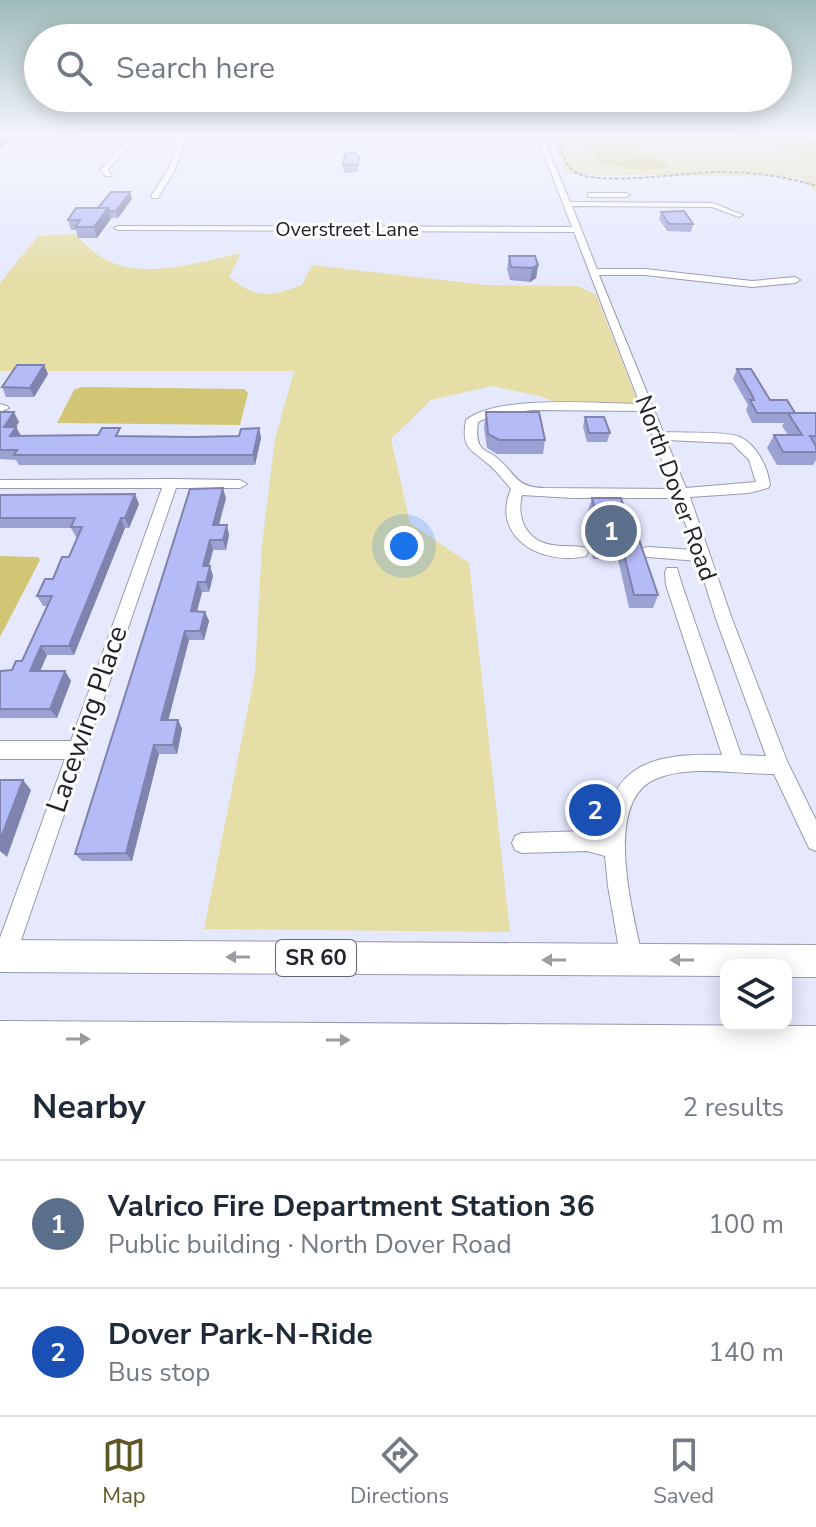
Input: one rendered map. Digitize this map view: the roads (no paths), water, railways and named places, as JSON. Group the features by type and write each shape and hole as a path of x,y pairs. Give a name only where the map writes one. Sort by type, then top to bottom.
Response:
{"highway":[{"name":"SR 60","path":"2,956 816,961"},
{"path":"0,1038 665,1049 816,1043"}],"street":[{"path":"155,196 165,183"},
{"name":"North Dover Road","path":"558,183 681,493 779,765 816,841"},
{"path":"565,200 626,195"},
{"path":"565,200 713,205 739,215"},
{"name":"Overstreet Lane","path":"118,228 576,230"},
{"path":"592,272 645,272 752,284 795,280"},
{"path":"646,408 521,408 482,414 472,420 470,433 476,450 503,469 518,488 534,493 681,493 758,489 763,485 763,478 744,444 735,439 658,436"},
{"name":"Lacewing Place","path":"2,956 171,483"},
{"path":"0,484 240,484"},
{"path":"518,488 513,497 512,517 527,541 547,550 581,552"},
{"path":"648,552 702,556"},
{"path":"672,572 735,765"},
{"path":"0,750 76,750"},
{"path":"632,960 613,833 620,807 632,784 648,771 680,766 779,765"},
{"path":"522,843 587,841 613,848"}],"place":[{"name":"Valrico Fire Department Station 36","path":"611,531"},
{"name":"Dover Park-N-Ride","path":"595,810"}]}
